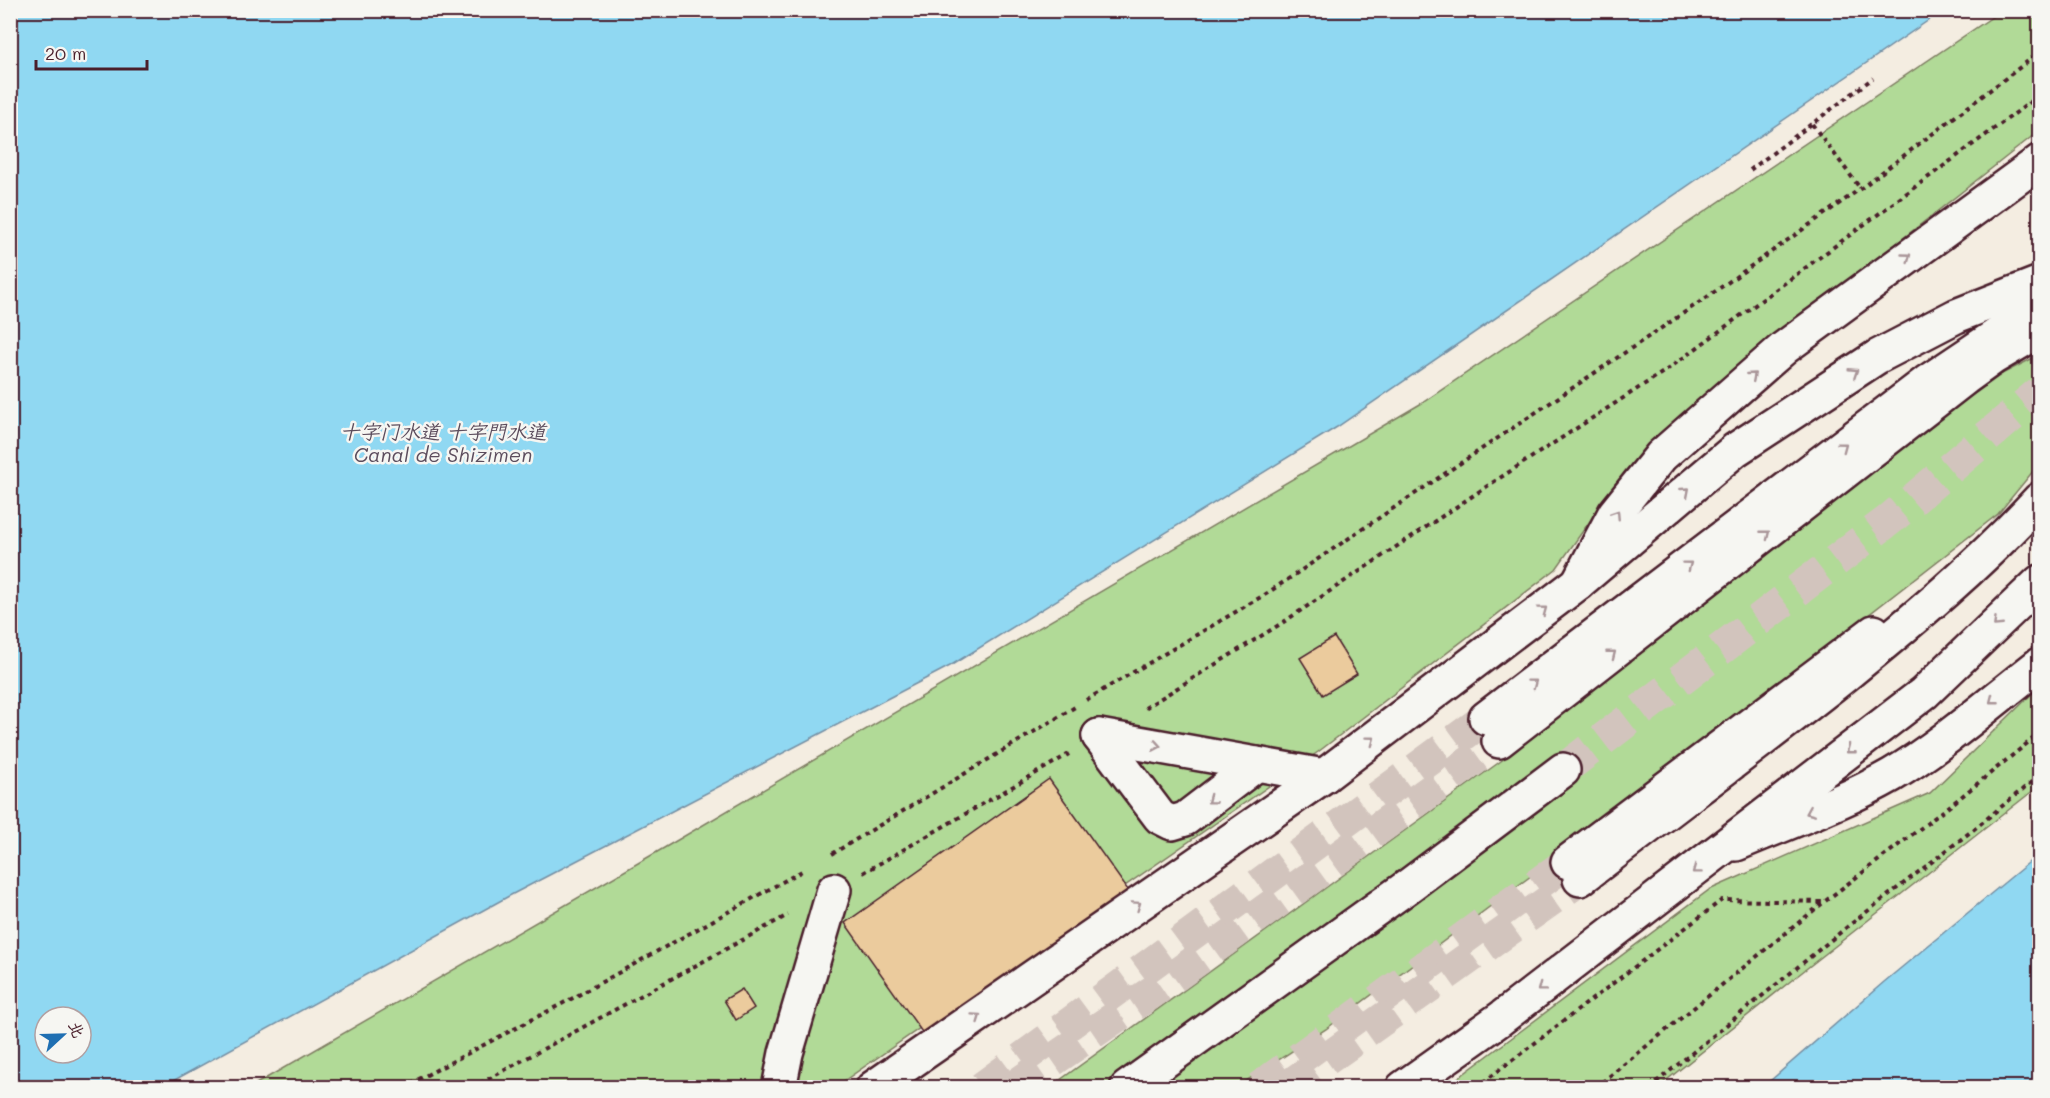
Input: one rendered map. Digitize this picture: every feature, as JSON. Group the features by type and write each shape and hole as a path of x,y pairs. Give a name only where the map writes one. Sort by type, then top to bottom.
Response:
{"main road":[{"path":"1578,584 1615,513 1661,456 1784,348 2040,161"},
{"path":"873,1088 1324,776 1578,584 1735,450 1877,357 1956,315 2040,283"},
{"path":"2040,312 2006,329 1927,382 1493,730 1965,378 1994,357 2040,330"},
{"path":"2040,482 1995,531 1911,605 1574,871 1784,724 1923,613 2007,535 2040,500"},
{"path":"1403,1088 1500,1019 1924,693 2040,582"},
{"path":"1723,849 1849,796 1892,774 1929,750 2040,664"},
{"path":"1100,736 1160,817 1172,823 1185,819 1257,764"},
{"path":"1100,736 1324,776"},
{"path":"1127,1088 1397,894 1570,777 1418,903 1160,1088"},
{"path":"779,1088 786,1053 834,890"}],"path":[{"path":"831,855 1266,594 1703,300 1860,189 2040,52"},
{"path":"1750,170 1873,78"},
{"path":"472,1088 834,890 1100,736 1282,623 1668,369 2040,94"},
{"path":"1812,124 1860,189"},
{"path":"1595,1088 1824,902 1951,805 2040,733"},
{"path":"1649,1088 1847,927 2040,775"},
{"path":"402,1088 573,998 810,867"},
{"path":"1476,1088 1722,900 1824,902"}],"green space":[{"path":"2001,11 2039,11 2039,131 1726,378 1626,470 1556,569 1318,752 835,1087 249,1088 664,848 1422,403"},
{"path":"2039,355 2039,464 1998,514 1571,846 1326,1029 1237,1087 1049,1088 1501,761 1994,378"},
{"path":"2039,687 2039,786 1658,1087 1446,1087 1709,890 1930,793"}],"water":[{"name":"十字门水道 十字門水道 Canal de Shizimen","path":"11,10 1942,11 1337,427 950,666 509,896 162,1087 11,1087"},
{"path":"2039,854 2039,1087 1763,1087 1884,982"}],"building":[{"path":"1334,637 1357,674 1323,695 1300,658"},
{"path":"1049,779 1128,890 924,1035 845,923"},
{"path":"742,989 754,1008 736,1020 724,1000"}],"tunnel":[{"path":"1563,770 1889,520 2040,392"},
{"path":"982,1088 1486,718"},
{"path":"1012,1088 1161,986 1499,741"},
{"path":"1259,1088 1568,862"},
{"path":"1286,1088 1580,879"}]}
